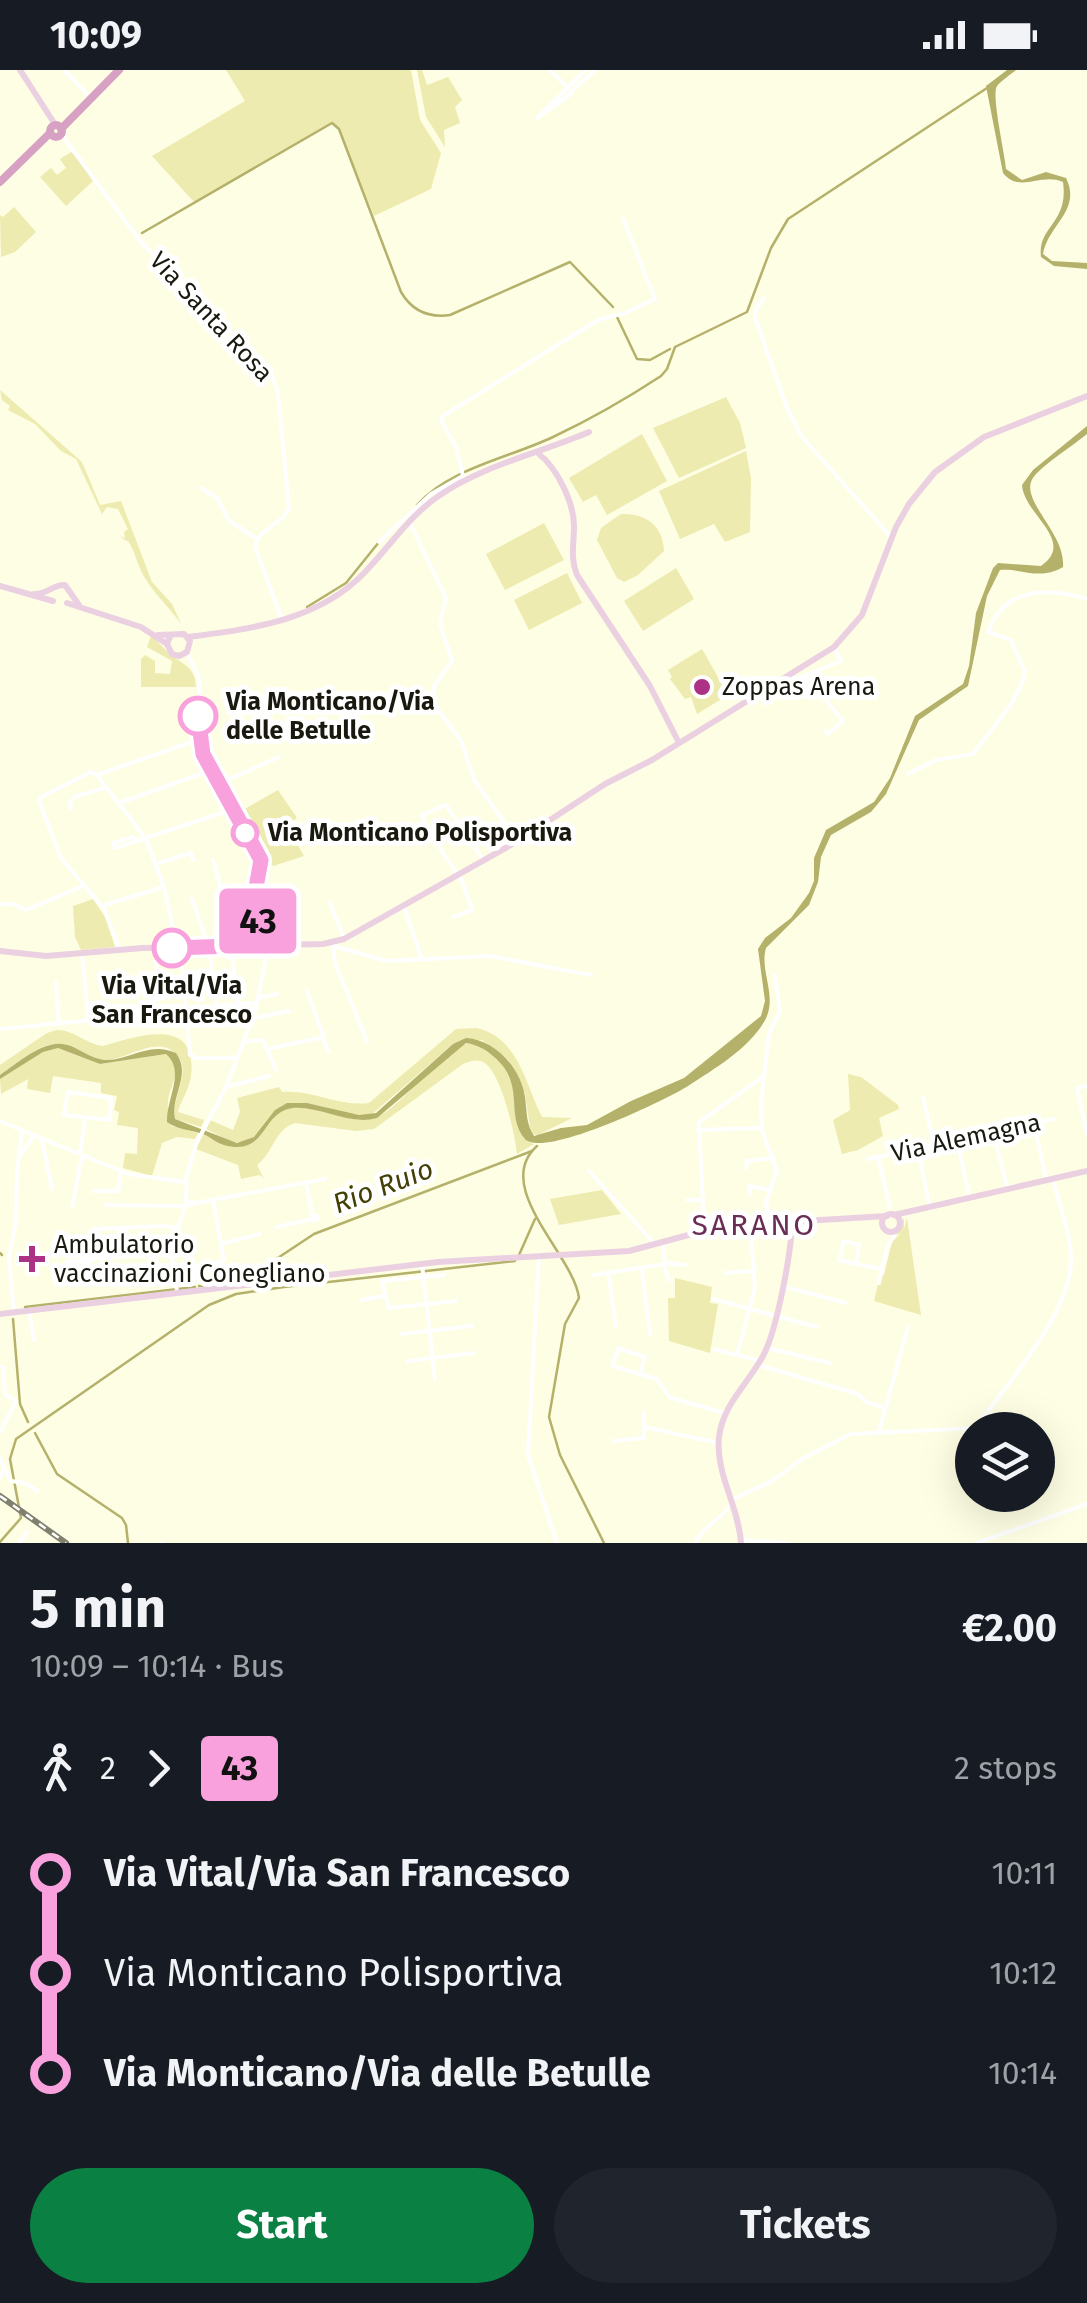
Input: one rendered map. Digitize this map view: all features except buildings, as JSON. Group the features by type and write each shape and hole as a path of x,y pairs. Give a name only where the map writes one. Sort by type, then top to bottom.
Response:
{"main road":[{"path":"0,182 120,70"}],"street":[{"path":"20,70 58,130"},
{"path":"64,70 92,99"},
{"path":"550,70 570,90"},
{"path":"570,90 586,70"},
{"path":"536,118 595,70"},
{"name":"Via Santa Rosa","path":"58,130 136,236 276,384 289,508 282,520 256,538"},
{"path":"380,542 463,474 456,447 441,420 443,416 598,320 625,314 655,299 622,218"},
{"path":"764,298 755,317 792,419 810,450 828,462 892,538"},
{"path":"0,951 35,956 344,939 518,841 605,784 834,647 862,615 909,504 935,472 993,433 1087,396"},
{"path":"169,640 172,654 217,633 312,610 340,594 364,573 434,498 478,475 589,432"},
{"path":"538,454 544,456 571,506 576,575 650,686 679,743"},
{"path":"200,488 223,506 229,521 256,538 256,552 282,620"},
{"path":"410,522 446,598 440,624 452,661 434,686 434,704 461,742 474,780 518,841"},
{"path":"34,594 65,585 69,600 84,609 169,640"},
{"path":"0,586 59,605 69,600"},
{"path":"53,590 53,601"},
{"path":"908,774 936,760 973,754 1020,691 1025,672 1011,640 990,636 988,632 1002,609 1012,600 1034,592 1060,591 1087,599"},
{"path":"169,640 179,633 188,637 191,663 199,680 200,739 218,784 261,860 253,904 266,945 252,1019 226,1087 198,1140 186,1182 186,1204 170,1254 177,1290"},
{"path":"788,676 799,678 841,661 834,647"},
{"path":"806,676 843,720 827,734"},
{"path":"799,678 810,692"},
{"path":"120,950 102,906 63,862 39,801 41,796 96,774 200,739"},
{"path":"218,784 279,757"},
{"path":"119,803 212,770"},
{"path":"96,774 157,864 186,991 192,1057 236,1058"},
{"path":"71,808 76,796 107,787"},
{"path":"453,917 472,910 458,875 428,831 422,814 446,805 483,859"},
{"path":"143,839 232,810"},
{"path":"157,864 191,853 192,860"},
{"path":"213,860 234,946 238,1004"},
{"path":"0,904 28,910 83,886"},
{"path":"102,906 164,888"},
{"path":"192,899 209,947 217,1006 278,994"},
{"path":"330,903 344,939"},
{"path":"404,907 422,960"},
{"path":"333,942 336,947 372,959 490,956 591,975"},
{"path":"333,942 334,963 367,1041"},
{"path":"154,948 160,997"},
{"path":"82,953 88,1020"},
{"path":"769,1221 766,1202 777,1174 761,1128 769,1033 780,1011 775,976"},
{"path":"56,984 59,1024"},
{"path":"0,1030 88,1020 186,991"},
{"path":"307,991 329,1052"},
{"path":"252,1019 289,1011"},
{"path":"267,1049 323,1037"},
{"path":"242,1042 264,1040 276,1070"},
{"path":"226,1087 269,1076"},
{"path":"704,1229 699,1122 763,1076"},
{"path":"1087,1086 1076,1088 1087,1134"},
{"path":"68,1092 113,1099 109,1121 86,1118 64,1115 68,1092"},
{"path":"923,1098 934,1145"},
{"path":"72,1207 86,1118"},
{"name":"Via Alemagna","path":"867,1159 1054,1119"},
{"path":"0,1121 121,1171 186,1182"},
{"path":"695,1543 703,1529 722,1517 732,1501 852,1434 976,1428 1055,1314 1068,1278 1071,1257 1034,1124"},
{"path":"698,1130 761,1128"},
{"path":"14,1312 9,1257 16,1220 22,1132"},
{"path":"993,1133 1008,1190"},
{"path":"17,1162 33,1136"},
{"path":"42,1140 52,1189"},
{"path":"957,1141 970,1199"},
{"path":"918,1150 930,1208"},
{"path":"746,1168 747,1161 774,1158"},
{"path":"878,1158 897,1230 887,1248 879,1283"},
{"path":"93,1191 118,1191 121,1171"},
{"path":"589,1171 660,1245 669,1280"},
{"path":"1,1313 422,1265 630,1251 704,1229 769,1221 892,1215 1087,1171"},
{"path":"105,1205 196,1203 324,1179"},
{"path":"278,1227 313,1217 306,1182"},
{"path":"750,1194 749,1186 769,1190"},
{"path":"173,1270 224,1261 212,1200"},
{"path":"687,1200 701,1200"},
{"path":"857,1215 897,1230"},
{"path":"887,1248 884,1228 892,1215"},
{"path":"788,1543 741,1542 718,1442 725,1414 767,1348 792,1220"},
{"path":"737,1355 756,1271 750,1223"},
{"path":"95,1229 178,1228"},
{"path":"221,1244 260,1234"},
{"path":"856,1264 859,1244 844,1241 839,1260 856,1264 882,1269"},
{"path":"67,1262 170,1254"},
{"path":"539,1255 528,1455 557,1543"},
{"path":"593,1276 686,1264"},
{"path":"422,1265 434,1379"},
{"path":"642,1268 650,1335"},
{"path":"381,1270 389,1308 456,1302"},
{"path":"725,1273 756,1271"},
{"path":"608,1273 616,1326"},
{"path":"382,1280 444,1275"},
{"path":"781,1286 846,1303"},
{"path":"362,1300 384,1296"},
{"path":"714,1299 817,1328"},
{"path":"29,1310 34,1340"},
{"path":"402,1334 472,1326"},
{"path":"880,1432 908,1327"},
{"path":"640,1374 645,1356 618,1348 612,1366 657,1380 669,1397 725,1414"},
{"path":"767,1348 830,1364"},
{"path":"713,1349 858,1394 866,1402 885,1408"},
{"path":"408,1360 473,1354"},
{"path":"0,1367 2,1394 16,1401 0,1432"},
{"path":"613,1441 644,1438 644,1412"},
{"path":"644,1427 718,1442"},
{"path":"0,1458 14,1481 38,1491"},
{"path":"0,1478 4,1468"},
{"path":"978,1543 1087,1504"},
{"path":"19,1543 27,1532"}],"shaded area":[{"path":"226,70 411,70 420,120 441,153 431,189 374,216 339,130 332,124 194,202 152,156 245,101"},
{"path":"417,70 422,70 427,85 448,77 462,100 455,107 460,123 444,130 445,147 426,117"},
{"path":"1007,70 1016,70 997,86 996,92 1006,169 1022,180 1046,172 1066,178 1070,199 1043,254 1052,261 1087,263 1087,269 1054,266 1041,257 1044,238 1062,207 1063,182 1016,182 1003,173 986,86"},
{"path":"73,151 93,181 66,206 40,177 51,168 57,175 66,168 60,159"},
{"path":"14,207 36,232 15,252 1,257 0,215 3,217"},
{"path":"0,390 82,462 100,505 121,501 152,582 172,604 181,624 149,584 131,546 120,535 125,539 128,529 118,509 107,507 102,514 76,459 61,451 35,424 8,410 10,406 2,400"},
{"path":"726,397 740,423 746,448 679,478 653,428"},
{"path":"1087,426 1087,434 1036,474 1031,483 1035,504 1062,553 1063,567 1039,574 1000,570 987,596 968,686 919,720 886,794 871,812 831,835 809,905 766,948 770,1003 764,1022 740,1050 688,1086 579,1135 536,1143 525,1139 519,1129 513,1088 503,1067 484,1049 466,1043 377,1118 356,1120 293,1108 274,1117 249,1145 238,1147 167,1122 175,1077 172,1061 166,1054 100,1064 58,1048 43,1052 0,1079 26,1056 55,1044 107,1060 167,1050 176,1053 182,1069 175,1119 237,1143 254,1137 275,1110 287,1103 307,1103 359,1115 376,1113 453,1044 466,1038 497,1050 512,1067 523,1087 534,1136 587,1125 684,1078 761,1016 765,1001 758,949 765,938 791,918 809,893 814,881 814,858 826,830 874,802 890,778 915,716 963,684 976,613 993,568 998,563 1041,566 1051,557 1051,537 1022,485 1033,470"},
{"path":"642,434 667,481 607,515 596,495 583,502 569,478"},
{"path":"746,451 751,478 750,532 725,542 714,524 680,539 659,491"},
{"path":"621,514 651,522 660,534 664,551 638,575 624,582 617,578 597,540 601,528"},
{"path":"544,523 564,560 505,590 486,554"},
{"path":"676,568 694,599 643,631 624,601"},
{"path":"567,573 582,603 529,630 514,600"},
{"path":"151,636 191,670 196,687 141,687 141,659 145,655 155,661 155,673 170,674 172,661 147,647"},
{"path":"702,649 728,695 697,714 691,697 685,699 668,670"},
{"path":"278,790 297,818 287,825 304,856 273,866 236,814"},
{"path":"93,899 105,917 115,947 81,950 75,937 73,906"},
{"path":"477,1028 491,1033 512,1052 542,1117 572,1118 538,1135 531,1134 525,1094 507,1059 482,1040 453,1044 371,1115 292,1103 283,1105 244,1142 206,1129 210,1120 233,1130 240,1112 237,1098 279,1087 282,1092 369,1103 456,1029"},
{"path":"57,1030 103,1046 147,1035 175,1037 185,1044 191,1057 190,1081 178,1112 204,1120 201,1127 175,1119 182,1067 180,1059 166,1048 158,1046 106,1060 54,1044 32,1052 0,1075 0,1065"},
{"path":"467,1043 495,1057 511,1082 529,1142 534,1144 517,1154 511,1120 497,1081 486,1064 477,1061 463,1064 374,1129 356,1131 295,1123 288,1126 257,1165 264,1179 260,1175 241,1179 238,1165 196,1149 203,1134 226,1144 252,1143 271,1119 293,1108 351,1119 373,1118 395,1105 444,1057"},
{"path":"58,1048 100,1064 167,1054 176,1070 168,1101 171,1126 198,1133 195,1139 177,1137 162,1143 152,1176 123,1168 125,1153 137,1154 138,1128 117,1125 117,1096 101,1093 101,1083 53,1076 50,1093 27,1089 28,1079 1,1094 0,1079 43,1052"},
{"path":"848,1074 861,1077 899,1109 879,1118 883,1136 842,1154 833,1120 850,1110"},
{"path":"602,1190 621,1214 559,1225 550,1199"},
{"path":"904,1218 921,1315 874,1301 892,1242 901,1233 894,1237"},
{"path":"675,1278 712,1287 710,1303 718,1304 710,1353 669,1341 668,1298 675,1298"}],"waterway":[{"path":"417,505 463,473 567,430 661,376 675,347 747,312 771,248 788,219 987,88"},
{"path":"142,233 332,123 339,129 401,292 416,308 428,314 450,315 570,262 613,307"},
{"path":"617,317 637,359 650,360 670,349"},
{"path":"307,607 346,583 379,542"},
{"path":"537,1146 525,1163 523,1181 529,1201 574,1281 579,1298 565,1324 549,1417 560,1455 604,1543"},
{"name":"Rio Ruio","path":"199,1286 243,1281 314,1234 532,1151"},
{"path":"519,1255 535,1219"},
{"path":"0,1542 21,1518 10,1459 16,1439 209,1305 236,1294 284,1287 515,1261"},
{"name":"Rio Ruio","path":"25,1307 195,1287"},
{"path":"13,1319 20,1404 28,1422"},
{"path":"35,1433 57,1474 122,1518 128,1543"}],"railway":[{"path":"0,1496 66,1543"}],"bus line":[{"name":"43","path":"172,948 266,945 253,904 261,860 203,754 198,716"}],"place":[{"name":"Zoppas Arena","path":"702,687"},
{"name":"Via Monticano/Via delle Betulle","path":"198,716"},
{"name":"Via Monticano Polisportiva","path":"245,833"},
{"name":"Via Vital/Via San Francesco","path":"172,948"},
{"name":"Ambulatorio vaccinazioni Conegliano","path":"32,1259"}],"district":[{"name":"SARANO","path":"754,1225"}]}
